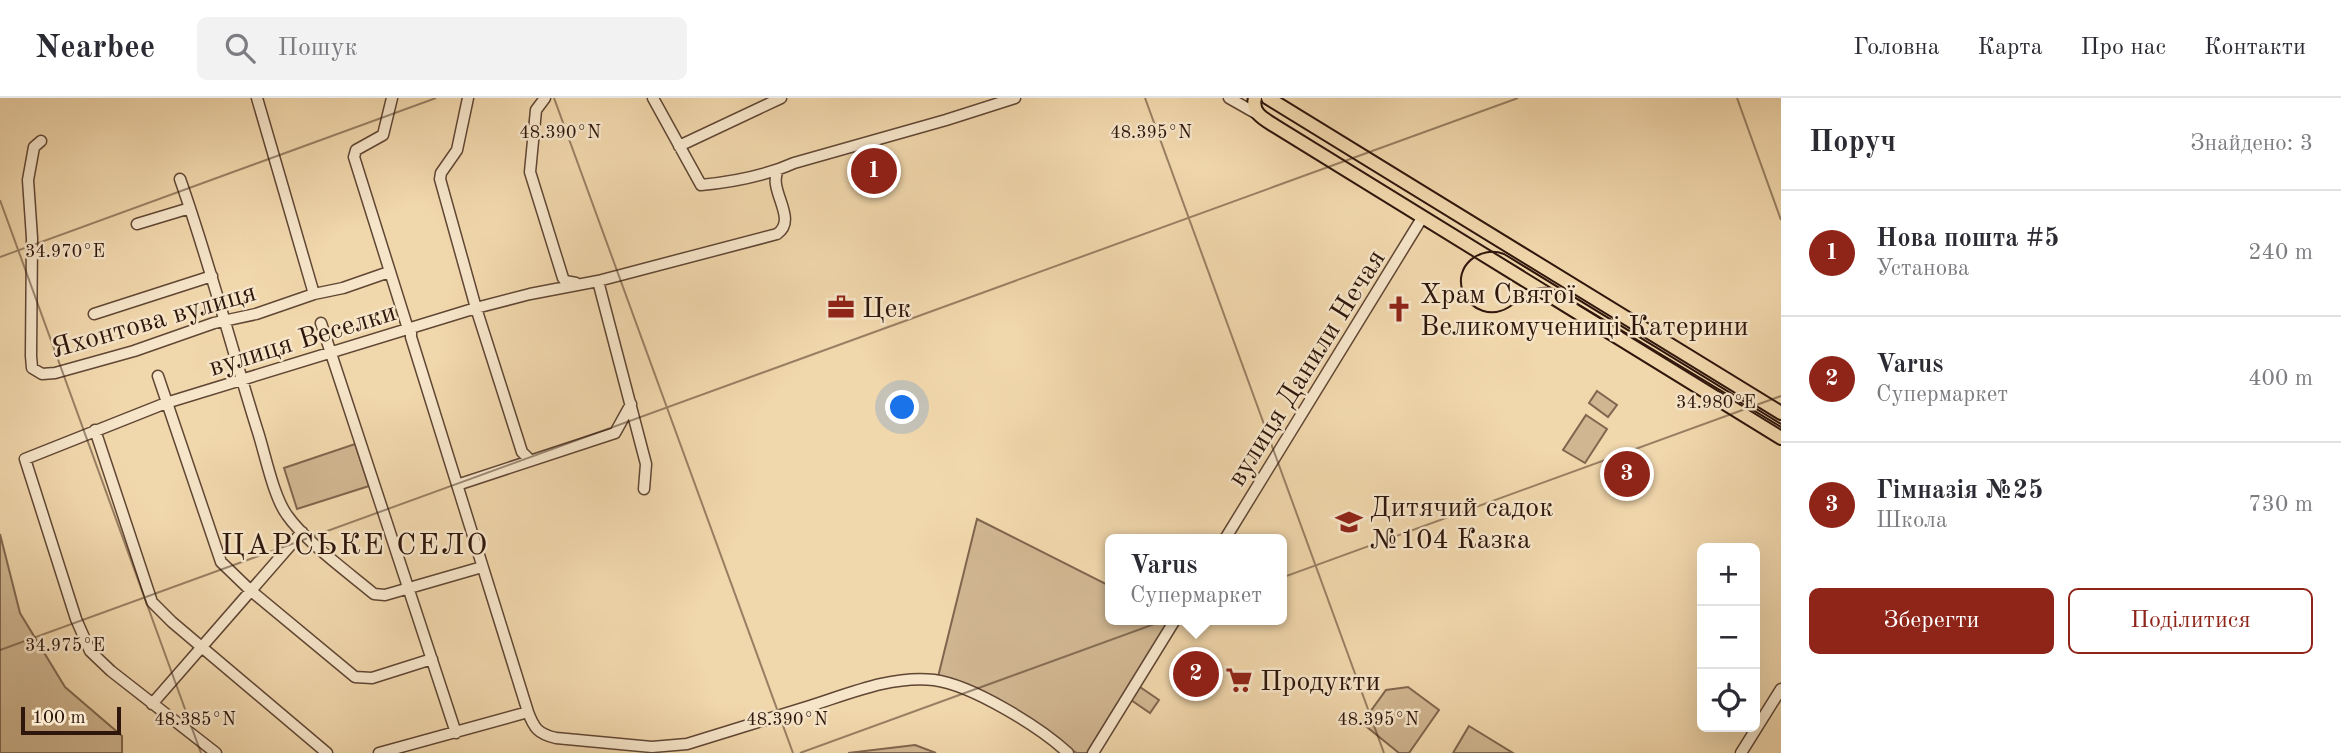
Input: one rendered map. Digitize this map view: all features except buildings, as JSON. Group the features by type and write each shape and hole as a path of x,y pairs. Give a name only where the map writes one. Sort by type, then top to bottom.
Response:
{"main road":[{"path":"1255,98 1259,116 1781,438"},
{"path":"1268,98 1781,413"},
{"path":"1401,205 1412,185"}],"street":[{"path":"257,98 314,294"},
{"path":"392,98 383,135 354,151 389,272 534,728 546,736 668,747 687,744 876,685 933,680 960,686 982,697 1029,724 1068,753"},
{"path":"468,98 457,150 440,173 440,179 476,308 522,452 530,460"},
{"path":"545,98 536,110 530,172 563,278 568,282 581,284"},
{"path":"653,98 701,186 727,183 778,170 794,163 946,121 990,102 1015,98"},
{"path":"679,146 781,98"},
{"path":"1229,98 1259,116"},
{"name":"Яхонтова вулиця","path":"41,141 34,147 28,180 32,238 31,356 35,372 55,373 134,351 214,323 256,314 389,272"},
{"name":"вулиця Веселки","path":"152,704 98,660 85,642 25,459 166,403 476,308 598,281 778,234 786,224 774,182 778,170"},
{"path":"180,179 284,510 302,532 374,594 385,595 482,567"},
{"path":"137,224 190,208"},
{"name":"вулиця Данили Нечая","path":"1228,534 1422,218"},
{"path":"94,314 212,276"},
{"path":"598,281 646,464 644,489"},
{"path":"321,323 456,733"},
{"path":"158,376 221,562 250,590 355,677 372,678 432,659"},
{"path":"457,485 615,433 631,404"},
{"path":"95,430 152,602 202,648 327,753"},
{"path":"216,753 152,704 302,532"},
{"path":"1093,753 1172,625"},
{"path":"1741,753 1781,689"},
{"path":"379,753 528,712"}],"shaded area":[{"path":"1597,391 1617,405 1608,417 1589,403"},
{"path":"1586,415 1607,429 1585,463 1563,450"},
{"path":"355,444 369,486 297,509 284,468"},
{"path":"977,519 1105,583 1105,625 1168,625 1089,753 1077,753 1012,715 937,681"},
{"path":"0,534 20,613 65,687 122,736 122,753 0,753"},
{"path":"1140,687 1159,700 1150,713 1131,700"},
{"path":"1408,687 1439,710 1409,753 1399,753 1362,723 1386,690"},
{"path":"1469,726 1513,753 1453,753"},
{"path":"915,745 936,753 848,753"}],"tram line":[{"path":"1781,424 1504,254 1486,252 1465,266 1461,283 1463,292 1477,308 1496,312 1509,307 1534,290 1553,289 1781,427"}],"place":[{"name":"Нова пошта #5","path":"874,171"},
{"name":"Цек","path":"841,307"},
{"name":"Храм Святої Великомучениці Катерини","path":"1399,309"},
{"name":"Гімназія №25","path":"1627,474"},
{"name":"Дитячий садок №104 Казка","path":"1349,522"},
{"name":"Varus","path":"1196,674"},
{"name":"Продукти","path":"1239,680"}],"district":[{"name":"ЦАРСЬКЕ СЕЛО","path":"355,544"}]}
